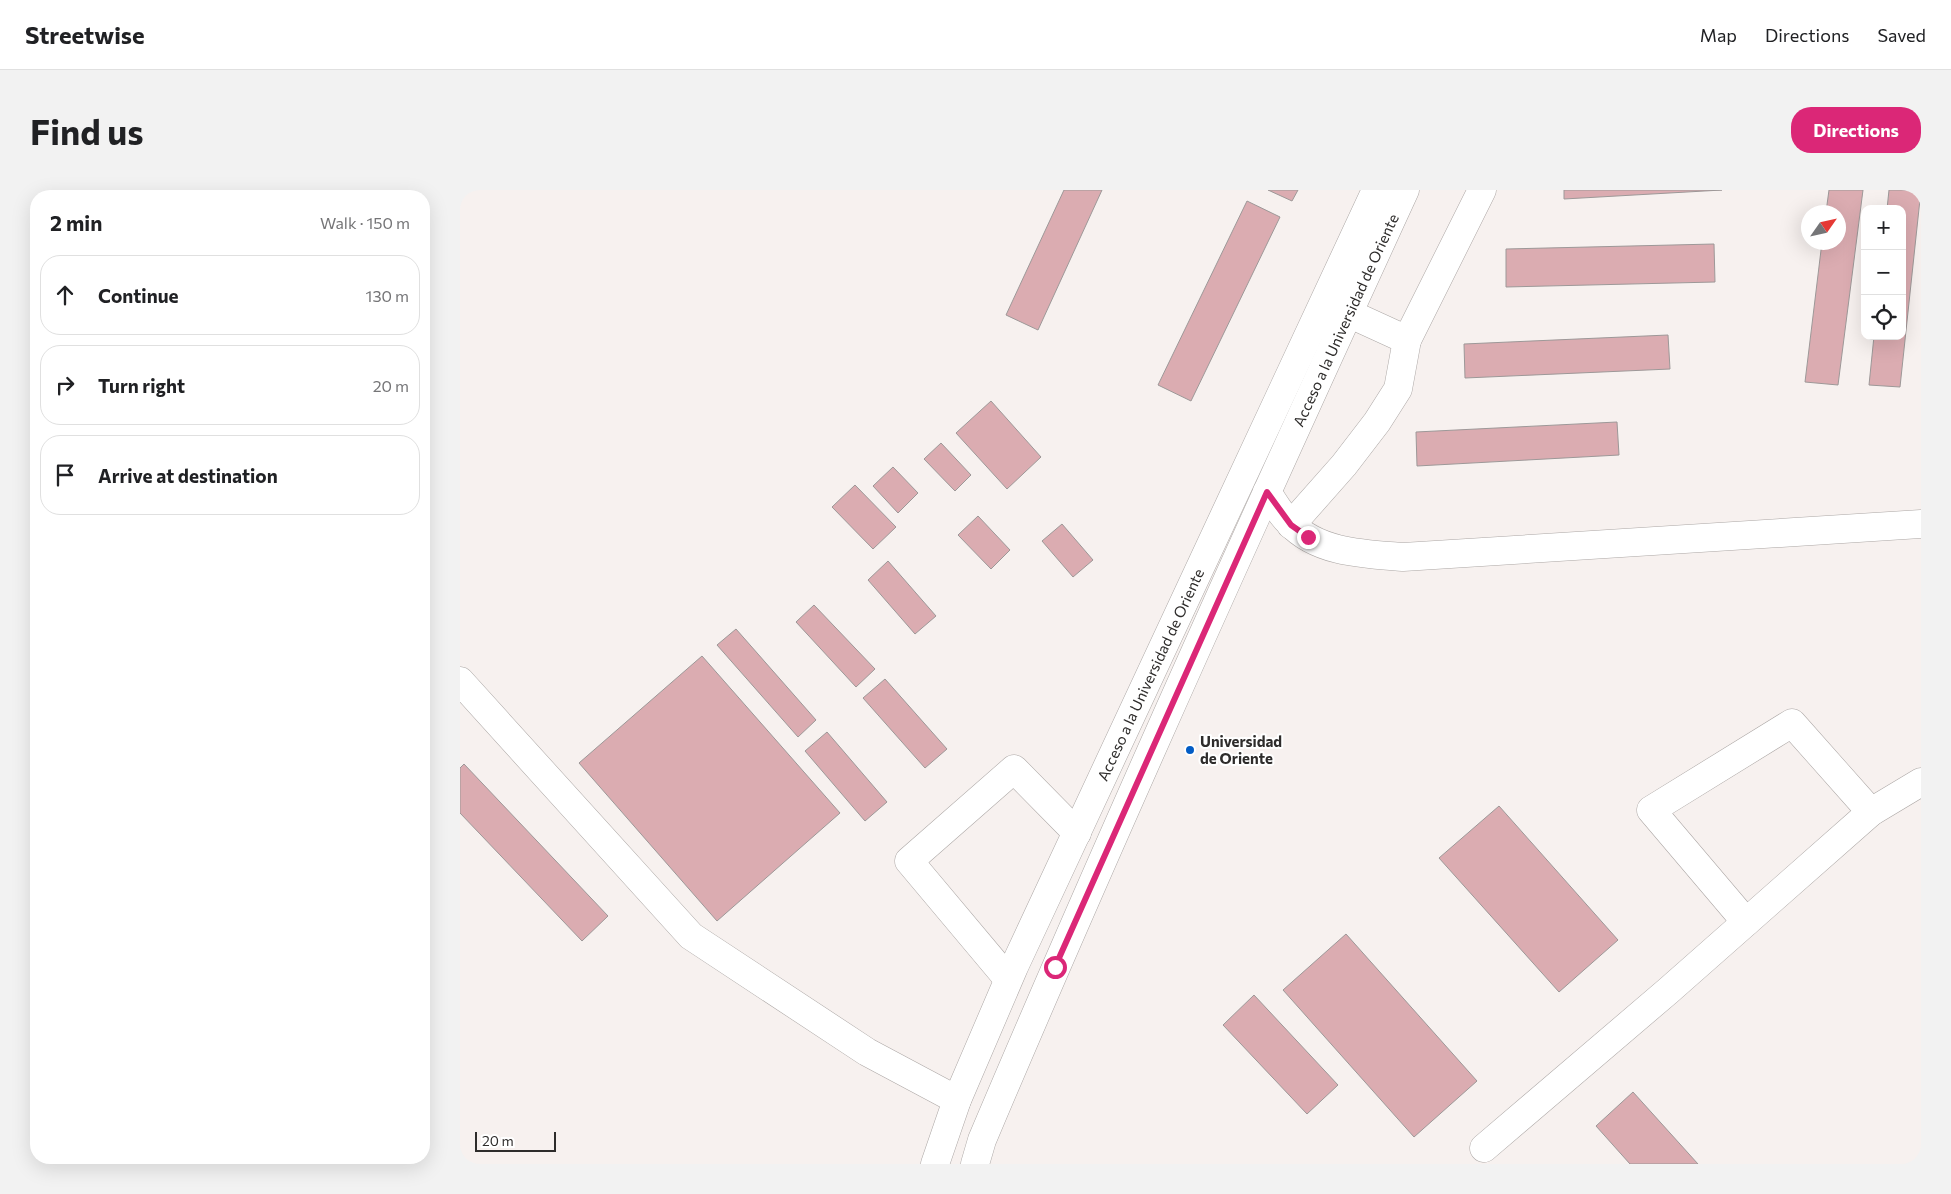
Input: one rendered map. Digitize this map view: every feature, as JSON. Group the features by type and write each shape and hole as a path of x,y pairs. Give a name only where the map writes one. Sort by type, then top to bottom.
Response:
{"lane":[{"name":"Acceso a la Universidad de Oriente","path":"935,1164 956,1100 1008,979 1376,190"},
{"name":"Acceso a la Universidad de Oriente","path":"975,1164 982,1140 1055,967 1267,492 1405,190"},
{"path":"1291,525 1344,465 1377,422 1398,389 1407,340 1482,190"},
{"path":"1348,313 1407,340"},
{"path":"1267,492 1291,525 1308,537 1353,554 1403,557 1921,524"},
{"path":"460,681 690,936 867,1052 956,1100"},
{"path":"1746,922 1651,810 1792,723 1872,812"},
{"path":"1008,979 909,862 1014,768 1076,833"},
{"path":"1484,1148 1872,812 1921,782"}],"building":[{"path":"1064,190 1102,190 1038,330 1006,315"},
{"path":"1268,190 1298,190 1292,201"},
{"path":"1564,190 1722,190 1564,199"},
{"path":"1829,190 1863,190 1838,385 1805,382 1821,250 1846,250 1846,205 1827,205"},
{"path":"1889,190 1921,190 1906,331 1906,205 1887,205"},
{"path":"1247,201 1280,217 1191,401 1158,385"},
{"path":"1714,244 1715,282 1506,287 1506,249"},
{"path":"1668,335 1670,369 1465,378 1464,344"},
{"path":"1874,340 1905,340 1900,387 1869,385"},
{"path":"991,401 1041,457 1007,489 956,433"},
{"path":"1617,422 1619,455 1417,466 1416,432"},
{"path":"941,443 971,475 955,491 924,459"},
{"path":"893,467 918,493 898,513 873,486"},
{"path":"855,485 896,527 873,549 832,507"},
{"path":"978,516 1010,550 991,569 958,535"},
{"path":"1062,524 1093,560 1073,577 1042,541"},
{"path":"888,561 936,616 915,634 868,580"},
{"path":"814,605 875,669 856,687 796,622"},
{"path":"736,629 816,720 798,737 717,645"},
{"path":"702,656 840,813 717,921 579,763"},
{"path":"885,679 947,749 925,768 863,698"},
{"path":"827,732 887,802 865,821 805,751"},
{"path":"464,764 608,916 582,941 460,813 460,768"},
{"path":"1499,806 1618,940 1559,992 1439,858"},
{"path":"1346,934 1477,1081 1414,1137 1283,990"},
{"path":"1254,995 1338,1085 1307,1114 1223,1025"},
{"path":"1633,1092 1698,1164 1630,1164 1596,1126"}],"place":[{"name":"Universidad de Oriente","path":"1190,750"}],"route":[{"path":"1055,967 1267,492 1280,513 1291,525 1308,537"}]}
